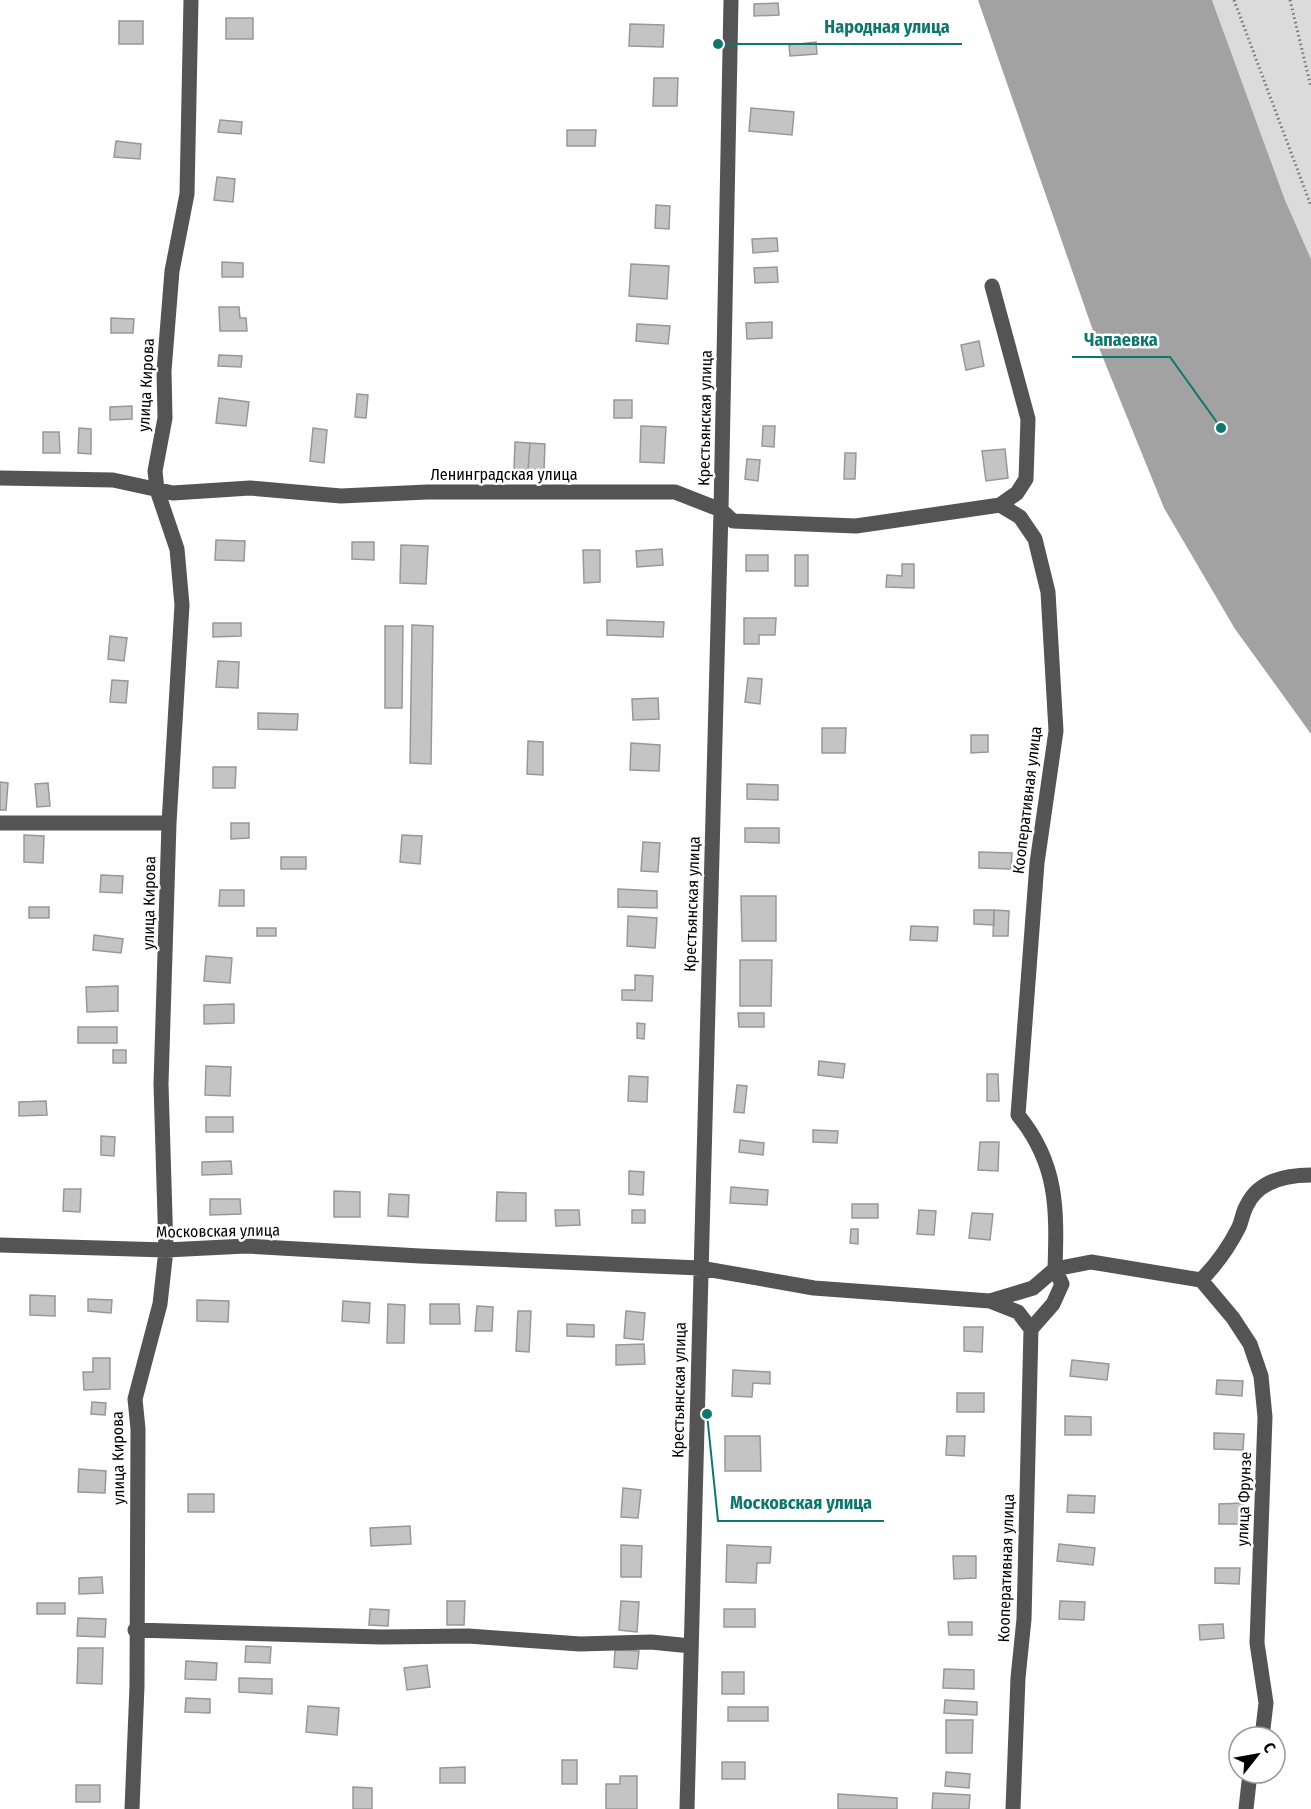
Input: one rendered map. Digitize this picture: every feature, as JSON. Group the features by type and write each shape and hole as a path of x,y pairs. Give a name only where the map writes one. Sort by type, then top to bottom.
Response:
{"street":[{"name":"улица Кирова","path":"132,1809 137,1686 135,1630 138,1429 135,1399 160,1304 166,1250 161,1084 169,823 182,605 177,549 157,490 155,471 165,417 164,372 172,271 186,194 191,0"},
{"name":"Крестьянская улица","path":"687,1809 722,510 731,0"},
{"path":"992,286 1028,419 1026,479 1017,493 1000,505"},
{"name":"Ленинградская улица","path":"0,478 113,480 173,493 250,488 341,496 427,492 675,492 722,510 733,521 856,526 1000,505"},
{"name":"Кооперативная улица","path":"1000,505 1020,517 1035,539 1048,592 1056,731 1037,862 1018,1115 1040,1146 1052,1177 1057,1214 1054,1269"},
{"path":"0,823 169,823"},
{"path":"990,1301 1033,1288 1054,1269 1091,1262 1201,1280 1217,1264 1240,1225 1247,1203 1264,1185 1288,1175 1311,1175"},
{"name":"Московская улица","path":"0,1245 166,1250 246,1246 700,1268 814,1288 990,1301 1018,1312 1031,1329"},
{"path":"1031,1329 1053,1304 1062,1284 1054,1269"},
{"name":"улица Фрунзе","path":"1201,1280 1251,1344 1261,1376 1265,1417 1257,1643 1266,1703 1263,1725"},
{"name":"Кооперативная улица","path":"1013,1809 1018,1678 1024,1619 1031,1329"},
{"path":"135,1630 381,1637 468,1636 580,1644 651,1642 691,1646"},
{"path":"1246,1809 1249,1785"}],"path":[{"path":"1234,0 1311,206"},
{"path":"1290,0 1311,87"}],"shaded area":[{"path":"978,0 1212,0 1285,200 1311,259 1311,734 1235,629 1164,508 1099,348"},
{"path":"1212,0 1311,0 1311,259 1285,200"}],"building":[{"path":"778,3 779,15 754,16 754,4"},
{"path":"226,18 253,18 253,39 226,39"},
{"path":"119,21 143,21 143,44 119,44"},
{"path":"630,24 664,25 663,47 629,46"},
{"path":"816,42 817,54 790,56 789,45"},
{"path":"654,78 678,78 677,106 653,106"},
{"path":"751,108 794,112 792,135 749,131"},
{"path":"220,120 242,122 241,134 218,132"},
{"path":"567,130 596,130 595,146 567,146"},
{"path":"116,141 141,144 140,159 114,157"},
{"path":"217,177 235,179 233,202 214,200"},
{"path":"656,205 670,206 669,229 655,228"},
{"path":"777,238 778,251 753,253 752,239"},
{"path":"222,262 243,263 243,277 222,277"},
{"path":"631,264 669,266 667,299 629,296"},
{"path":"777,267 778,282 755,283 754,268"},
{"path":"219,307 239,307 240,318 246,318 247,331 220,331"},
{"path":"111,318 134,319 133,333 111,333"},
{"path":"772,322 772,338 747,339 746,323"},
{"path":"637,324 670,326 668,344 636,341"},
{"path":"979,341 984,366 966,370 961,345"},
{"path":"219,355 242,356 241,367 218,366"},
{"path":"357,394 368,395 366,418 355,417"},
{"path":"219,398 249,402 246,426 216,423"},
{"path":"614,400 632,400 632,418 614,418"},
{"path":"132,406 132,419 110,420 110,407"},
{"path":"641,426 666,427 664,463 640,462"},
{"path":"763,426 775,426 774,447 762,446"},
{"path":"79,428 91,429 91,454 78,453"},
{"path":"313,428 327,430 324,463 310,461"},
{"path":"43,432 59,432 60,453 43,453"},
{"path":"515,442 530,443 528,470 514,469"},
{"path":"530,443 545,444 544,471 528,470"},
{"path":"1005,449 1008,478 986,481 982,451"},
{"path":"845,453 856,453 855,479 844,479"},
{"path":"747,459 760,460 758,481 745,479"},
{"path":"216,540 245,541 244,561 215,560"},
{"path":"352,542 374,542 374,560 352,559"},
{"path":"401,545 428,546 426,584 400,583"},
{"path":"662,549 663,565 637,567 636,551"},
{"path":"583,550 600,550 600,582 584,583"},
{"path":"746,555 768,555 768,571 746,571"},
{"path":"795,555 808,555 808,586 795,586"},
{"path":"902,564 914,564 914,588 886,587 887,575 902,576"},
{"path":"744,618 776,618 775,635 759,635 759,644 744,644"},
{"path":"607,620 664,622 663,637 607,635"},
{"path":"213,623 241,623 241,636 213,637"},
{"path":"412,625 433,626 431,764 410,763"},
{"path":"385,626 403,626 402,708 385,708"},
{"path":"110,636 127,638 124,661 108,659"},
{"path":"218,661 239,662 238,688 216,687"},
{"path":"748,678 762,679 760,704 745,702"},
{"path":"112,680 128,681 126,703 110,702"},
{"path":"658,698 659,719 633,720 632,699"},
{"path":"258,713 298,714 297,730 258,729"},
{"path":"822,728 846,728 845,753 822,753"},
{"path":"971,735 988,735 988,752 971,753"},
{"path":"528,741 543,742 543,775 527,774"},
{"path":"631,743 660,745 659,771 630,770"},
{"path":"213,767 236,767 235,788 213,788"},
{"path":"0,782 8,783 6,810 0,810"},
{"path":"48,783 50,806 37,807 35,784"},
{"path":"747,784 778,785 778,800 747,799"},
{"path":"231,823 249,823 249,838 231,839"},
{"path":"745,828 779,828 779,843 745,842"},
{"path":"24,835 44,836 43,863 24,862"},
{"path":"402,835 422,836 420,864 400,862"},
{"path":"643,842 660,843 658,872 641,871"},
{"path":"979,852 1012,853 1011,869 979,868"},
{"path":"281,857 306,857 306,869 281,869"},
{"path":"101,875 123,876 122,893 100,892"},
{"path":"618,889 657,891 657,908 618,907"},
{"path":"220,890 244,890 244,906 219,906"},
{"path":"741,896 776,896 776,941 742,941"},
{"path":"29,907 49,907 49,918 29,918"},
{"path":"974,910 994,910 994,925 974,924"},
{"path":"994,910 1009,911 1008,936 993,936"},
{"path":"628,916 657,918 655,948 627,946"},
{"path":"911,926 938,927 937,941 910,940"},
{"path":"257,928 276,928 276,936 257,936"},
{"path":"94,935 123,939 121,953 93,950"},
{"path":"206,956 232,958 230,983 204,981"},
{"path":"740,960 772,960 771,1006 740,1006"},
{"path":"635,975 653,976 652,1001 622,1000 622,990 635,990"},
{"path":"118,986 118,1011 87,1012 86,987"},
{"path":"234,1004 234,1023 204,1024 204,1005"},
{"path":"738,1013 764,1013 764,1027 739,1027"},
{"path":"637,1023 645,1024 644,1039 637,1038"},
{"path":"78,1027 117,1027 117,1043 78,1043"},
{"path":"113,1050 126,1050 126,1063 113,1063"},
{"path":"819,1061 845,1064 843,1078 818,1075"},
{"path":"206,1066 231,1067 230,1096 205,1095"},
{"path":"987,1074 998,1074 999,1101 987,1101"},
{"path":"629,1076 648,1077 647,1102 628,1101"},
{"path":"737,1085 747,1086 744,1113 734,1112"},
{"path":"46,1101 47,1115 19,1116 19,1102"},
{"path":"206,1117 233,1117 233,1132 206,1132"},
{"path":"813,1130 838,1131 837,1143 813,1142"},
{"path":"101,1136 115,1137 114,1156 101,1155"},
{"path":"740,1140 764,1143 763,1155 739,1152"},
{"path":"980,1142 999,1142 998,1171 978,1170"},
{"path":"231,1161 232,1174 202,1175 202,1162"},
{"path":"629,1171 644,1172 643,1195 629,1194"},
{"path":"731,1187 768,1190 767,1205 730,1203"},
{"path":"64,1189 81,1189 80,1212 63,1211"},
{"path":"334,1191 360,1192 360,1217 334,1217"},
{"path":"497,1192 526,1193 526,1221 496,1221"},
{"path":"389,1194 409,1195 408,1217 388,1216"},
{"path":"210,1199 240,1199 241,1214 210,1215"},
{"path":"852,1204 878,1204 878,1218 852,1218"},
{"path":"555,1210 579,1210 580,1225 556,1226"},
{"path":"632,1210 645,1210 645,1223 632,1223"},
{"path":"919,1210 936,1211 934,1235 917,1234"},
{"path":"972,1213 993,1214 990,1240 969,1238"},
{"path":"851,1229 858,1229 858,1244 850,1243"},
{"path":"30,1295 55,1296 55,1316 30,1315"},
{"path":"88,1299 112,1300 111,1313 88,1311"},
{"path":"197,1300 229,1301 228,1322 197,1321"},
{"path":"343,1301 370,1303 369,1323 342,1321"},
{"path":"388,1304 405,1305 404,1343 387,1343"},
{"path":"430,1304 459,1304 460,1324 430,1324"},
{"path":"477,1306 493,1307 492,1331 475,1331"},
{"path":"518,1311 531,1311 529,1352 516,1351"},
{"path":"626,1311 645,1313 643,1340 624,1338"},
{"path":"567,1324 594,1325 594,1337 567,1336"},
{"path":"964,1327 983,1327 982,1352 964,1351"},
{"path":"644,1344 645,1364 616,1365 616,1345"},
{"path":"93,1358 110,1358 110,1389 84,1390 83,1372 93,1372"},
{"path":"1072,1360 1109,1364 1107,1380 1070,1376"},
{"path":"733,1370 770,1372 770,1384 753,1383 752,1397 732,1396"},
{"path":"1217,1380 1243,1381 1242,1396 1216,1394"},
{"path":"957,1393 984,1393 984,1412 957,1412"},
{"path":"92,1402 106,1403 105,1415 91,1414"},
{"path":"1065,1416 1091,1417 1091,1435 1065,1435"},
{"path":"1214,1433 1244,1434 1243,1450 1214,1449"},
{"path":"725,1436 760,1436 761,1471 725,1471"},
{"path":"947,1436 965,1436 964,1456 946,1455"},
{"path":"79,1469 106,1471 105,1493 78,1492"},
{"path":"623,1488 641,1490 638,1518 621,1517"},
{"path":"188,1494 214,1494 214,1512 188,1512"},
{"path":"1068,1495 1095,1496 1094,1513 1067,1512"},
{"path":"1243,1503 1243,1524 1219,1524 1219,1504"},
{"path":"410,1526 411,1544 371,1546 370,1528"},
{"path":"1059,1544 1095,1548 1093,1565 1057,1561"},
{"path":"621,1545 642,1546 641,1577 621,1577"},
{"path":"727,1545 771,1547 770,1563 757,1563 756,1583 726,1582"},
{"path":"953,1556 976,1556 976,1578 954,1579"},
{"path":"1215,1568 1240,1568 1239,1584 1215,1583"},
{"path":"102,1577 103,1593 79,1594 79,1578"},
{"path":"447,1601 465,1601 464,1625 447,1625"},
{"path":"621,1601 639,1602 637,1632 619,1630"},
{"path":"1060,1601 1085,1602 1084,1620 1059,1619"},
{"path":"37,1603 65,1603 65,1614 37,1614"},
{"path":"370,1609 389,1610 388,1626 369,1625"},
{"path":"724,1609 755,1609 755,1627 724,1627"},
{"path":"78,1618 106,1619 105,1637 77,1636"},
{"path":"948,1622 972,1622 972,1635 949,1635"},
{"path":"1223,1624 1224,1638 1200,1640 1199,1625"},
{"path":"246,1646 271,1647 270,1663 245,1662"},
{"path":"78,1648 103,1648 102,1684 77,1683"},
{"path":"615,1650 639,1651 637,1669 614,1667"},
{"path":"186,1661 217,1663 216,1680 185,1679"},
{"path":"427,1665 430,1687 407,1690 404,1668"},
{"path":"944,1669 974,1670 974,1689 943,1688"},
{"path":"722,1672 744,1672 744,1694 722,1694"},
{"path":"239,1678 272,1679 272,1694 239,1692"},
{"path":"186,1698 210,1699 210,1713 185,1712"},
{"path":"945,1700 977,1702 977,1715 944,1713"},
{"path":"308,1706 339,1708 337,1735 306,1732"},
{"path":"728,1707 768,1707 768,1721 728,1721"},
{"path":"946,1720 973,1720 972,1753 946,1753"},
{"path":"562,1760 577,1760 577,1784 562,1784"},
{"path":"722,1762 745,1762 745,1779 722,1779"},
{"path":"465,1767 465,1783 440,1783 440,1768"},
{"path":"946,1772 970,1774 969,1788 945,1786"},
{"path":"620,1776 637,1776 637,1809 606,1809 606,1784 620,1784"},
{"path":"76,1785 100,1785 100,1802 76,1802"},
{"path":"353,1787 372,1788 372,1809 353,1809"},
{"path":"933,1793 970,1795 969,1809 932,1809"},
{"path":"838,1794 897,1798 897,1809 838,1809"}],"place":[{"name":"Народная улица","path":"718,44"},
{"name":"Чапаевка","path":"1221,428"},
{"name":"Московская улица","path":"707,1414"}]}
